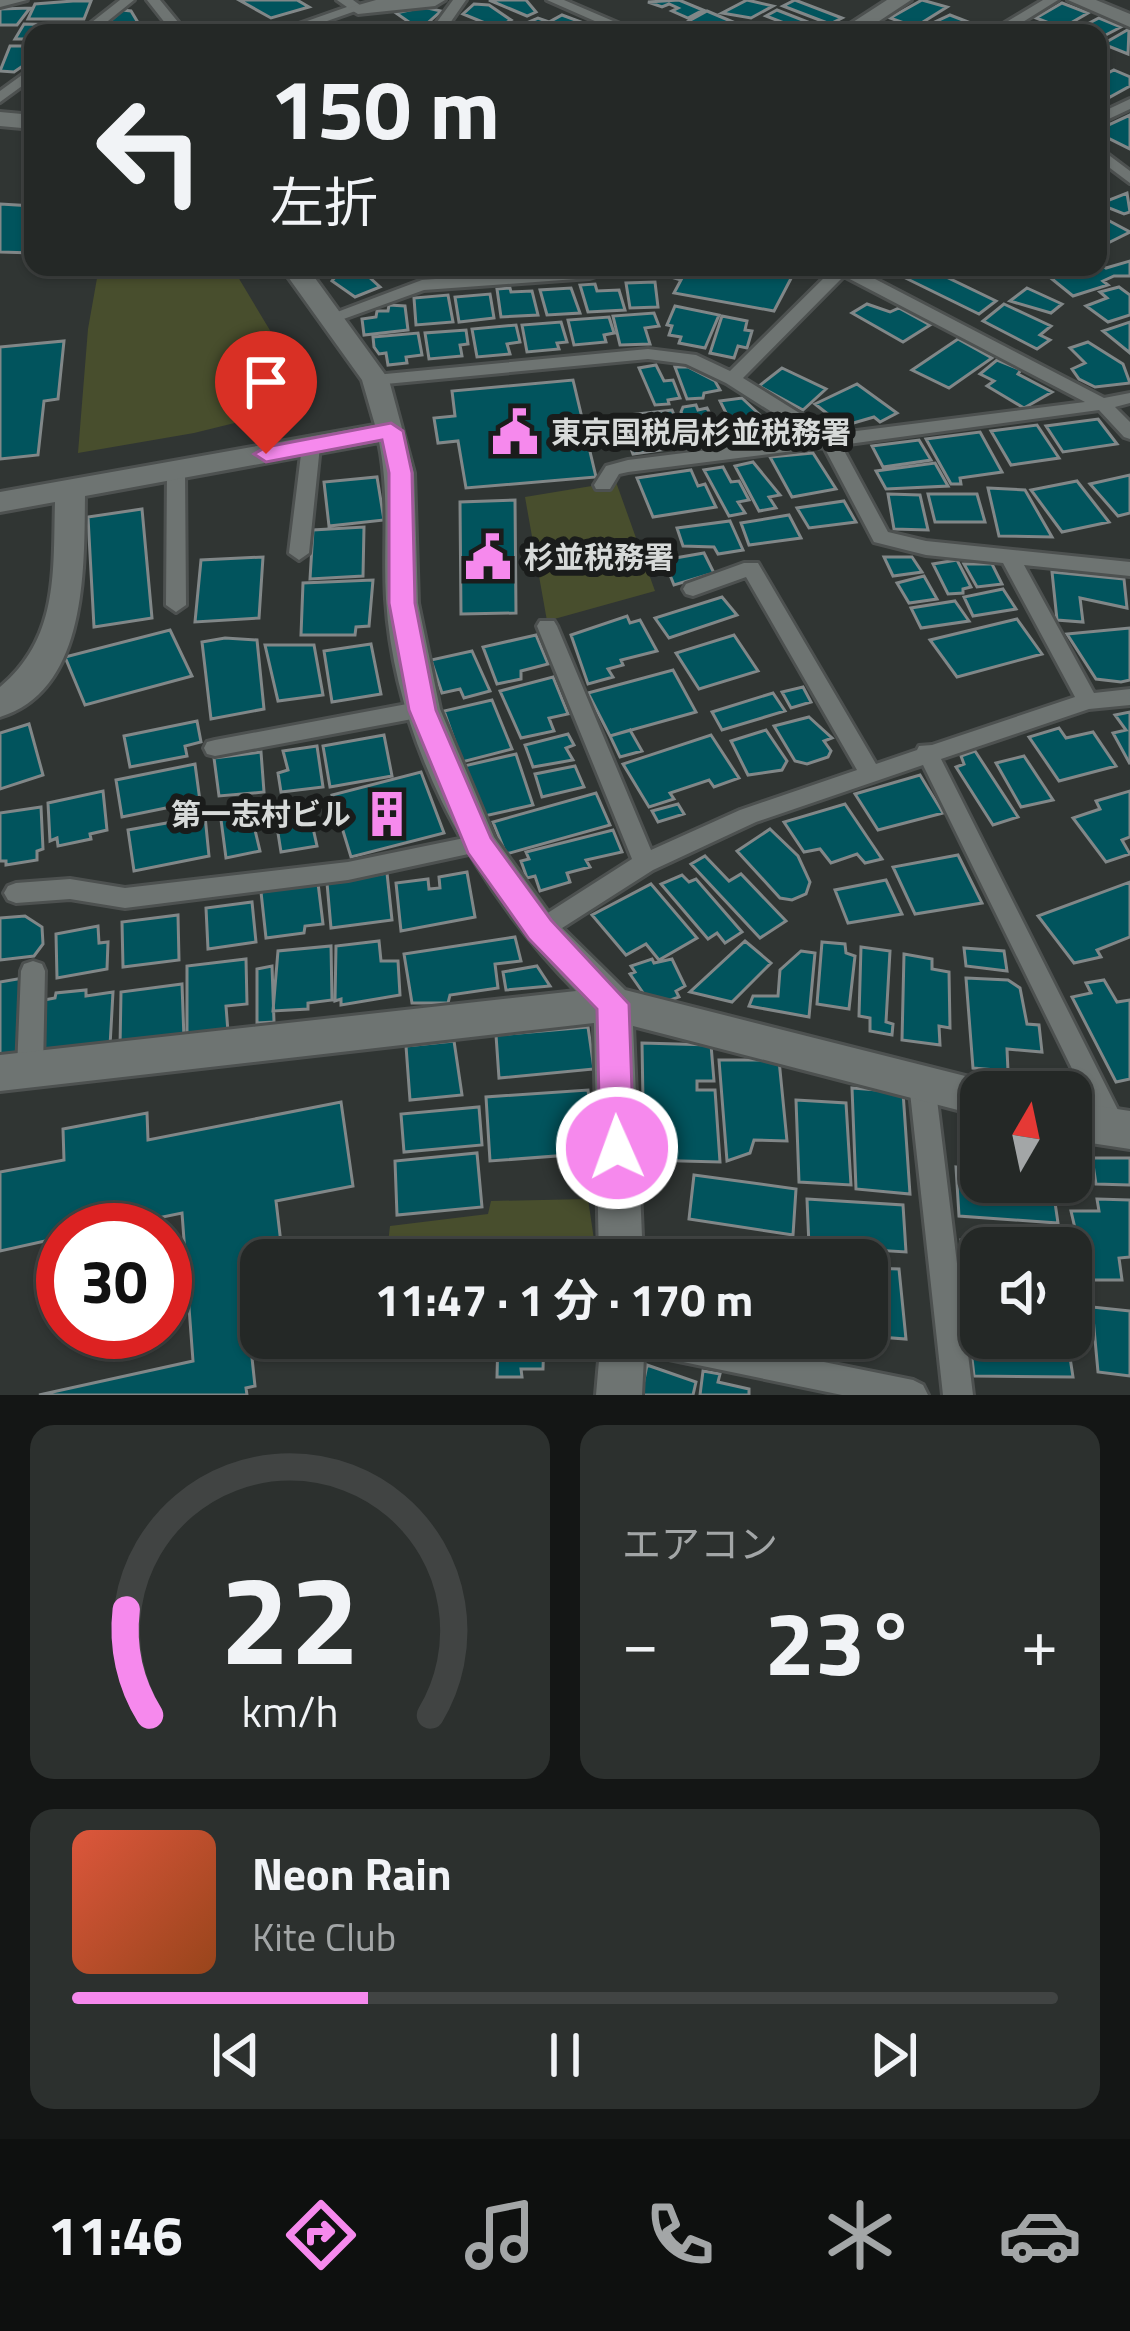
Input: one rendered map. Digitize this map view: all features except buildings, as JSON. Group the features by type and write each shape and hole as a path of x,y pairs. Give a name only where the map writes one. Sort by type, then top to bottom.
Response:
{"street":[{"path":"351,4 435,0"},
{"path":"861,24 901,0"},
{"path":"1078,0 1130,21"},
{"path":"300,276 374,380 391,431 400,473 402,603 423,710 479,844 540,929 613,1004 620,1239"},
{"path":"0,502 391,431"},
{"path":"0,705 40,668 67,615 70,491"},
{"path":"15,1071 613,1004 960,1093"},
{"path":"1092,1125 1122,1130"},
{"path":"620,1395 622,1359"}],"lane":[{"path":"0,3 21,0"},
{"path":"97,24 128,0"},
{"path":"153,0 173,24"},
{"path":"553,0 612,24"},
{"path":"1011,24 1052,0"},
{"path":"302,24 351,4"},
{"path":"0,98 24,78"},
{"path":"1107,159 1130,179"},
{"path":"332,317 422,285 548,276"},
{"path":"732,379 834,276"},
{"path":"857,276 1104,405 1130,434"},
{"path":"374,380 648,354 690,359 732,379 829,440 881,537 1011,559 1130,569"},
{"path":"603,484 612,470 628,466 1130,398"},
{"path":"299,553 311,446"},
{"path":"176,472 176,605"},
{"path":"1011,559 1088,700"},
{"path":"693,589 751,568 869,772"},
{"path":"547,626 645,863"},
{"path":"540,929 645,863 748,816 1088,700 1130,697"},
{"path":"215,748 423,710"},
{"path":"927,752 1122,1130"},
{"path":"16,893 70,889 125,898 348,871 479,844"},
{"path":"15,1071 33,971"},
{"path":"922,1084 958,1395"},
{"path":"738,1359 914,1395"}],"green space":[{"path":"97,276 237,276 301,382 271,414 78,453"},
{"path":"616,482 655,591 547,621 525,497"},
{"path":"588,1199 594,1239 388,1239 390,1226 488,1214 491,1201"}],"place":[{"name":"東京国税局杉並税務署","path":"515,432"},
{"name":"杉並税務署","path":"488,557"},
{"name":"第一志村ビル","path":"387,814"}],"route":[{"path":"266,454 391,431 400,473 404,533 402,603 423,710 479,844 540,929 613,1004 617,1148"}]}
